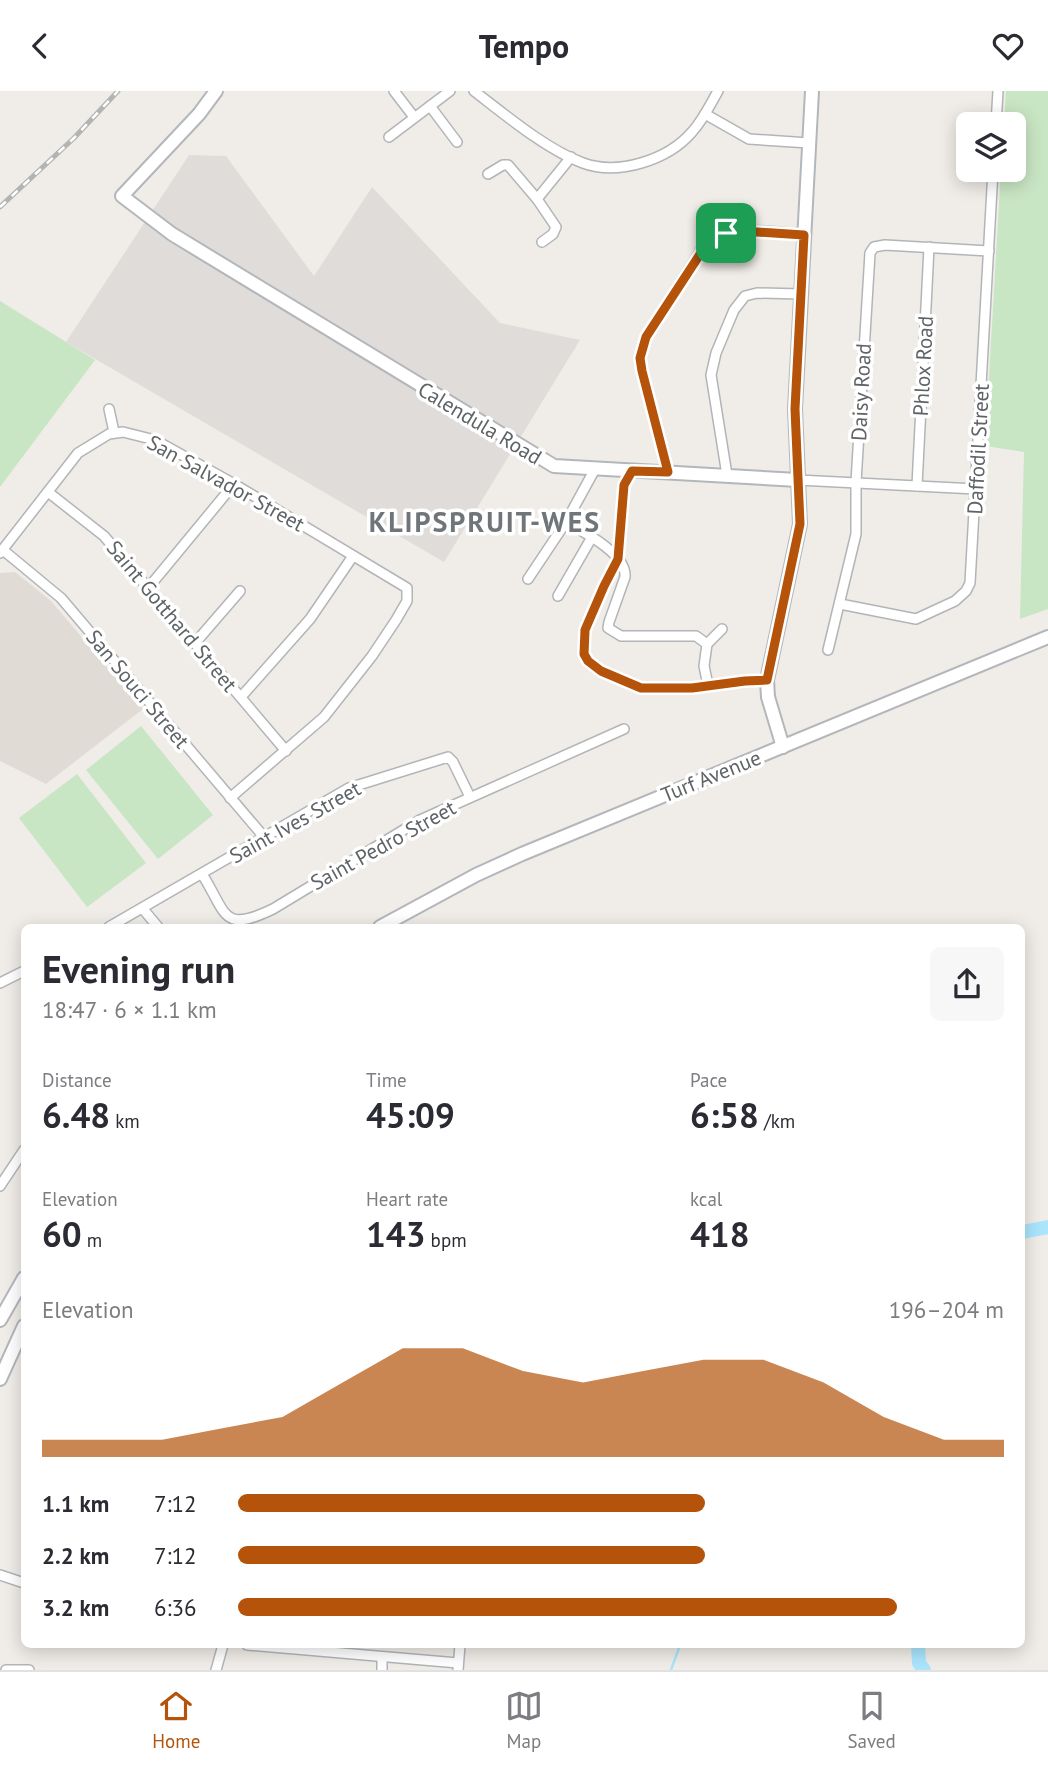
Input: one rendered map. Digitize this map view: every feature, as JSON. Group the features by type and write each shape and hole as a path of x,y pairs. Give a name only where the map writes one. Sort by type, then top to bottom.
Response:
{"street":[{"name":"Calendula Road","path":"216,91 200,114 122,196 172,235 540,460 560,468 976,489"},
{"path":"394,91 414,117"},
{"path":"389,137 450,91"},
{"path":"474,91 571,157 598,166 636,166 687,138 718,91"},
{"path":"783,747 768,697 767,680 799,533 795,409 811,91"},
{"path":"997,112 998,91"},
{"path":"429,106 457,142"},
{"path":"705,114 748,139 809,143"},
{"path":"537,199 571,157"},
{"path":"488,174 508,165 537,199 556,227 553,234 542,242"},
{"name":"Daffodil Street","path":"840,604 916,619 959,598 966,591 971,578 992,182"},
{"path":"668,472 642,371 640,358 646,337 703,247 714,238 742,231 804,235"},
{"name":"Daisy Road","path":"828,650 856,534 856,482 869,257 874,247 881,245 989,251"},
{"name":"Phlox Road","path":"917,486 929,247"},
{"path":"727,475 711,375 716,353 737,305 745,296 757,293 800,294"},
{"path":"1,551 78,453 95,440 114,432 109,409"},
{"name":"San Salvador Street","path":"114,432 149,438 234,484 407,588 405,606 372,656 317,725 286,751"},
{"path":"528,579 566,522 595,469"},
{"path":"632,471 624,485 618,559 585,630 584,654 588,661 601,671 641,688 692,688 767,680"},
{"path":"149,587 234,484"},
{"name":"Saint Gotthard Street","path":"48,492 104,536 286,751"},
{"path":"566,522 592,537 618,559 625,570 626,575 609,622 609,630 621,636 696,636 707,644"},
{"path":"558,596 592,537"},
{"name":"San Souci Street","path":"1,551 61,598 264,837"},
{"path":"242,697 310,619 353,556"},
{"path":"195,642 240,591"},
{"path":"708,685 704,666 707,644 722,629"},
{"name":"Turf Avenue","path":"385,924 464,880 522,854 1048,637"},
{"name":"Saint Pedro Street","path":"202,874 226,915 237,921 249,920 282,903 411,824 624,729"},
{"path":"230,798 286,751"},
{"name":"Saint Ives Street","path":"115,924 349,787 444,757 452,759 470,797"},
{"path":"143,909 156,924"},
{"path":"0,983 21,972"},
{"path":"0,1186 21,1154"},
{"path":"0,1320 21,1283"},
{"path":"0,1380 21,1333"},
{"path":"0,1575 21,1582"},
{"path":"216,1670 222,1648"},
{"path":"281,1648 458,1667 460,1648"},
{"path":"382,1657 382,1670"},
{"path":"6,1670 29,1670"}],"shaded area":[{"path":"189,155 226,156 314,276 372,187 500,323 580,340 444,562 66,342"},
{"path":"15,572 51,601 143,709 46,784 0,761 0,573"}],"green space":[{"path":"1006,91 1048,91 1048,609 1020,619 1024,452 985,446 1000,182 1026,182 1026,112 1005,112"},
{"path":"0,301 95,360 0,487"},
{"path":"141,726 213,815 158,859 86,770"},
{"path":"77,774 146,863 87,907 19,818"}],"waterway":[{"path":"1025,1231 1048,1227"},
{"path":"671,1670 679,1648"},
{"path":"918,1648 919,1663 924,1670"}],"railway":[{"path":"0,207 74,138 118,91"}],"district":[{"name":"KLIPSPRUIT-WES","path":"485,521"}],"route":[{"path":"742,231 804,235 795,409 801,515 799,533 767,680 692,688 641,688 601,671 588,661 584,654 585,630 618,559 624,485 632,471 668,472 642,371 640,358 644,341 703,247 726,233 742,231"}]}
